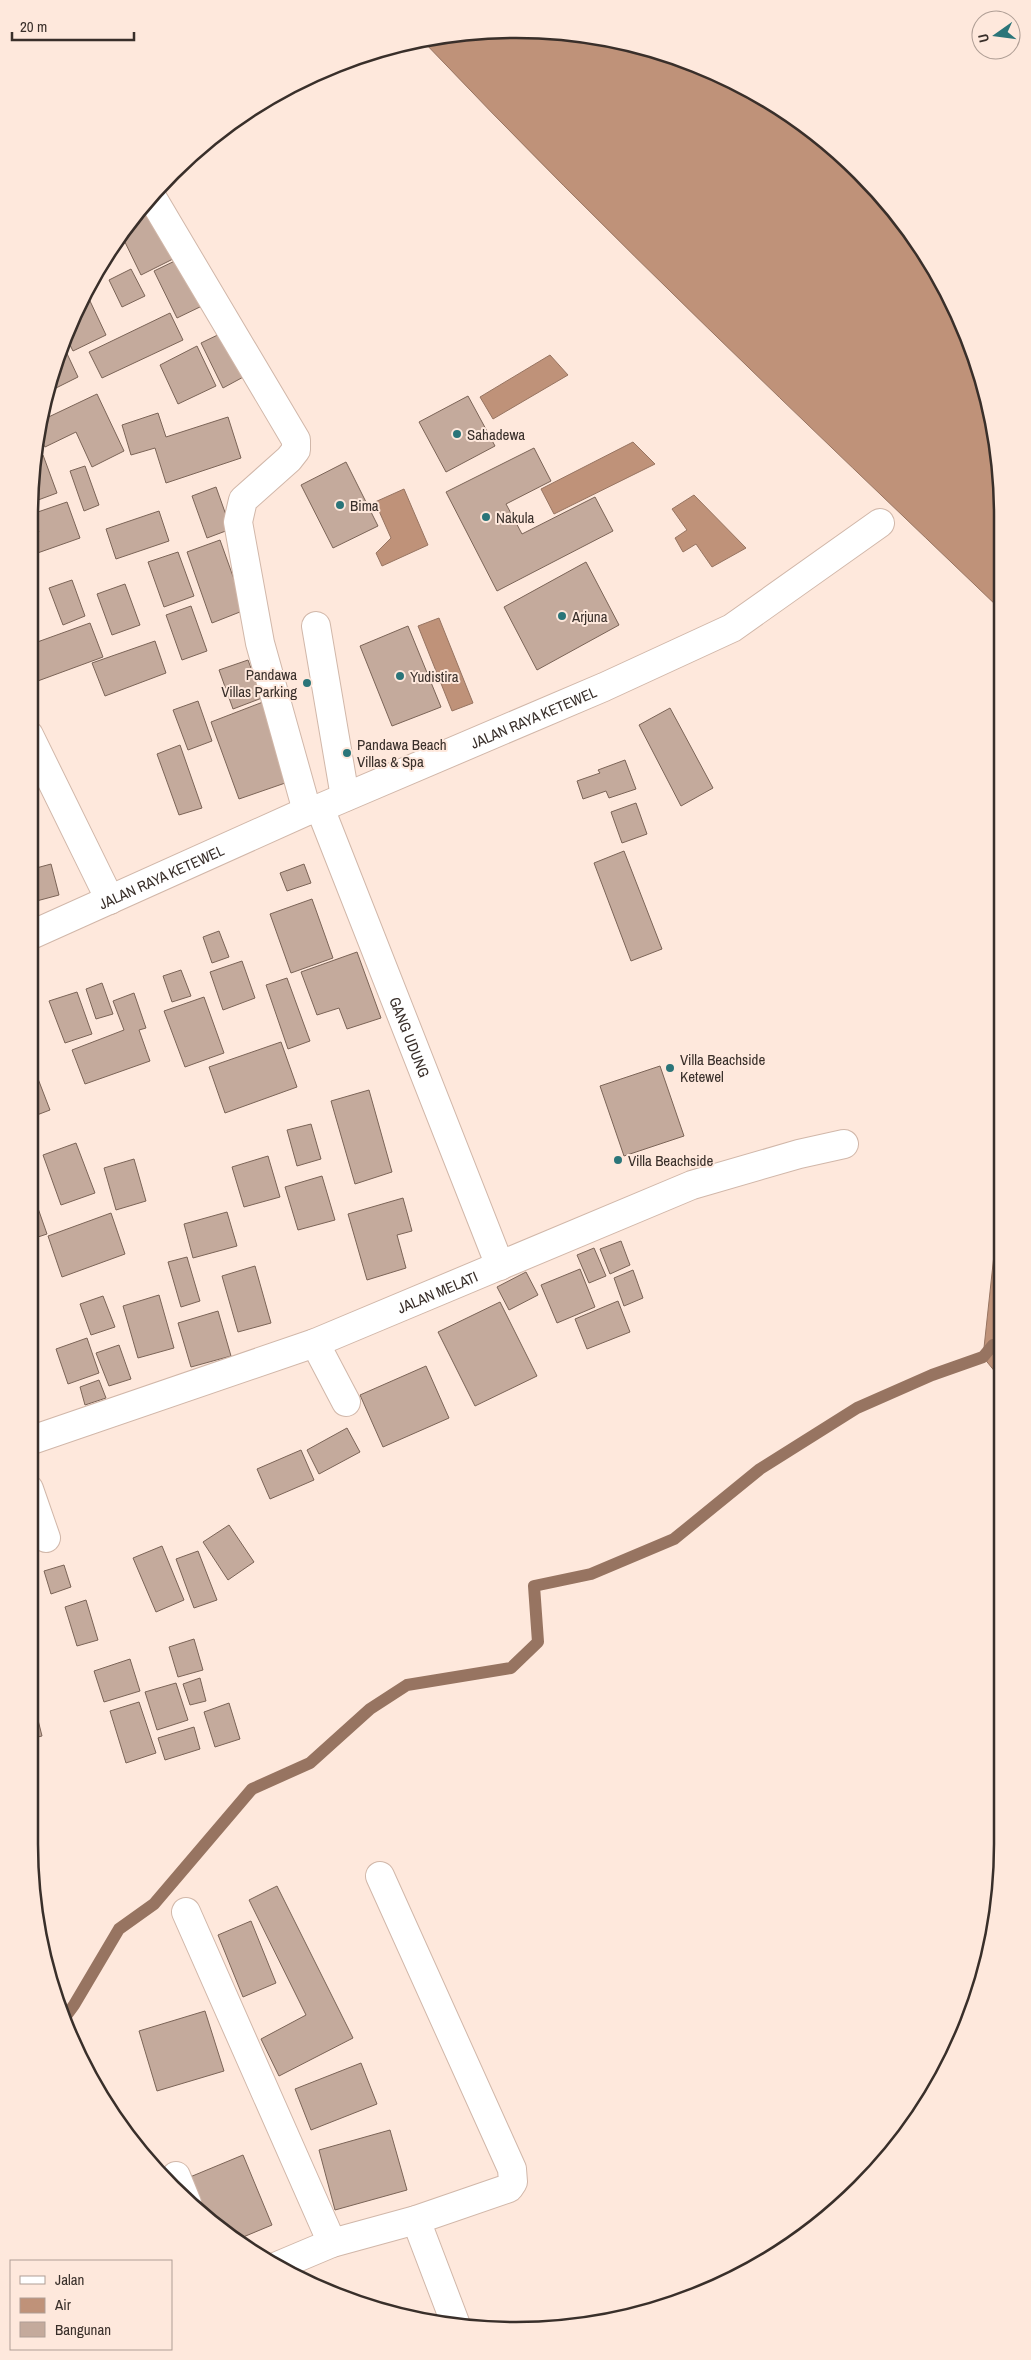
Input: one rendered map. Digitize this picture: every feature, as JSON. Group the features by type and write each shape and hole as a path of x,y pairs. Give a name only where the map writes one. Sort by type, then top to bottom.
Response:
{"street":[{"name":"GANG UDUNG","path":"155,202 296,440 296,450 289,459 243,500 238,522 260,643 314,809 500,1266"},
{"name":"JALAN RAYA KETEWEL","path":"38,932 314,809 604,687 732,628 880,523"},
{"path":"316,626 344,797"},
{"path":"38,753 110,900"},
{"name":"JALAN MELATI","path":"38,1438 315,1343 692,1185 799,1154 844,1144"},
{"path":"315,1343 346,1402"},
{"path":"38,1515 46,1538"},
{"path":"284,2263 332,2242 416,2220 509,2188 513,2182 512,2169 380,1876"},
{"path":"186,1912 332,2242"},
{"path":"176,2176 179,2183"},
{"path":"416,2220 453,2318"}],"water":[{"path":"484,39 547,39 609,47 639,54 669,63 727,87 781,118 831,156 875,200 913,250 944,304 968,362 984,422 989,453 994,516 994,603 635,257 428,46"},
{"path":"550,355 568,375 493,419 480,397"},
{"path":"633,442 655,464 554,514 541,489"},
{"path":"404,489 428,545 382,566 376,553 391,538 375,502"},
{"path":"694,495 746,548 712,567 696,544 683,552 675,538 687,530 672,509"},
{"path":"439,618 473,703 452,711 418,626"},
{"path":"994,1255 994,1370 983,1357"}],"building":[{"path":"151,208 175,258 141,275 124,241"},
{"path":"181,258 204,305 177,318 154,271"},
{"path":"131,269 145,296 122,307 109,280"},
{"path":"90,301 106,335 73,351 70,344"},
{"path":"170,313 183,340 102,378 89,352"},
{"path":"226,331 247,375 223,388 201,343"},
{"path":"197,346 216,386 178,404 160,365"},
{"path":"67,353 78,377 55,388"},
{"path":"97,394 124,451 92,467 76,432 45,447 43,444 48,417"},
{"name":"Sahadewa","path":"468,396 495,446 446,472 419,422"},
{"path":"158,413 166,437 228,417 241,458 166,483 155,448 131,455 122,425"},
{"name":"Nakula","path":"534,448 551,481 506,504 522,534 595,497 613,531 497,591 446,492"},
{"path":"42,455 57,493 39,500 39,484"},
{"name":"Bima","path":"346,462 378,526 333,548 301,485"},
{"path":"85,466 99,505 84,511 70,471"},
{"path":"216,487 231,529 207,538 192,496"},
{"path":"67,502 80,538 38,553 38,512"},
{"path":"159,511 169,541 116,559 106,529"},
{"path":"220,540 245,610 212,623 187,552"},
{"path":"178,552 194,596 164,607 148,562"},
{"name":"Arjuna","path":"586,562 619,625 537,670 504,607"},
{"path":"72,580 85,616 63,625 49,588"},
{"path":"125,584 140,625 112,635 97,594"},
{"path":"191,606 207,651 182,660 166,615"},
{"path":"90,623 103,657 38,681 38,642"},
{"name":"Yudistira","path":"408,626 441,707 392,726 360,646"},
{"path":"155,641 166,673 105,696 92,663"},
{"path":"248,660 262,698 233,709 219,670"},
{"path":"198,701 212,741 188,750 173,710"},
{"path":"263,702 291,781 239,799 211,722"},
{"path":"670,708 713,788 681,806 639,725"},
{"path":"180,745 202,808 179,815 157,754"},
{"path":"625,760 636,789 609,798 606,791 583,799 577,781 600,773 598,770"},
{"path":"636,803 647,834 622,843 611,812"},
{"path":"624,851 662,949 631,961 594,863"},
{"path":"51,864 59,895 38,901 38,868"},
{"path":"304,864 311,883 287,891 280,873"},
{"path":"312,899 333,958 291,973 270,914"},
{"path":"219,931 229,957 212,963 203,937"},
{"path":"357,952 381,1018 347,1029 339,1008 317,1015 301,972"},
{"path":"242,961 255,998 223,1010 210,972"},
{"path":"181,970 191,996 172,1002 163,976"},
{"path":"287,978 310,1041 288,1049 266,985"},
{"path":"102,983 113,1014 96,1019 86,989"},
{"path":"77,992 92,1034 65,1043 49,1001"},
{"path":"134,993 146,1028 139,1030 150,1061 85,1084 72,1050 124,1030 113,1001"},
{"path":"204,997 224,1053 185,1067 164,1011"},
{"path":"281,1042 297,1087 225,1113 209,1067"},
{"path":"660,1066 684,1136 624,1156 600,1086"},
{"path":"38,1079 50,1110 38,1115"},
{"path":"369,1090 392,1172 355,1184 331,1101"},
{"path":"311,1124 321,1159 297,1166 287,1130"},
{"path":"76,1143 95,1193 61,1205 43,1155"},
{"path":"268,1156 280,1197 244,1207 232,1167"},
{"path":"134,1159 146,1201 116,1210 104,1168"},
{"path":"322,1176 335,1220 298,1230 285,1187"},
{"path":"403,1198 412,1231 397,1235 406,1268 367,1280 348,1214"},
{"path":"38,1208 47,1234 38,1237"},
{"path":"227,1212 237,1246 193,1258 184,1224"},
{"path":"111,1213 125,1254 62,1277 48,1236"},
{"path":"621,1241 630,1265 610,1274 600,1249"},
{"path":"594,1248 606,1276 589,1283 577,1255"},
{"path":"187,1257 200,1301 181,1307 168,1262"},
{"path":"255,1266 271,1323 238,1332 222,1276"},
{"path":"580,1269 595,1307 557,1323 541,1285"},
{"path":"633,1270 643,1298 624,1306 614,1278"},
{"path":"526,1272 538,1295 509,1310 497,1287"},
{"path":"159,1295 174,1348 138,1358 123,1306"},
{"path":"103,1296 115,1327 91,1335 80,1304"},
{"path":"618,1301 630,1332 587,1349 575,1319"},
{"path":"500,1302 537,1376 475,1406 438,1332"},
{"path":"218,1311 231,1356 191,1367 178,1323"},
{"path":"87,1338 99,1373 68,1384 56,1349"},
{"path":"119,1345 131,1379 109,1386 96,1353"},
{"path":"426,1366 449,1418 383,1447 360,1395"},
{"path":"99,1380 106,1398 85,1405 80,1387"},
{"path":"347,1428 360,1452 319,1474 307,1450"},
{"path":"301,1450 314,1480 270,1499 257,1469"},
{"path":"229,1525 254,1562 228,1580 203,1542"},
{"path":"162,1546 184,1600 156,1612 133,1558"},
{"path":"198,1551 217,1600 194,1608 176,1559"},
{"path":"64,1565 71,1587 51,1594 44,1571"},
{"path":"86,1600 98,1640 77,1646 65,1607"},
{"path":"194,1639 203,1670 178,1677 169,1647"},
{"path":"130,1659 140,1691 104,1702 94,1671"},
{"path":"200,1678 206,1701 190,1705 183,1684"},
{"path":"176,1683 188,1720 157,1730 145,1692"},
{"path":"139,1702 156,1753 126,1763 110,1711"},
{"path":"229,1703 240,1739 215,1747 204,1712"},
{"path":"38,1720 42,1736 38,1737"},
{"path":"194,1727 200,1749 165,1760 158,1738"},
{"path":"277,1886 353,2038 279,2076 261,2039 306,2015 249,1900"},
{"path":"251,1921 276,1983 243,1997 218,1935"},
{"path":"205,2011 224,2071 157,2091 139,2031"},
{"path":"361,2063 377,2104 311,2130 295,2089"},
{"path":"390,2130 407,2190 335,2210 319,2150"},
{"path":"243,2155 272,2225 243,2237 203,2206 190,2177"}],"waterway":[{"path":"68,2012 119,1929 154,1904 252,1789 310,1763 370,1709 407,1685 511,1668 538,1642 534,1586 591,1574 674,1539 760,1469 857,1408 932,1375 983,1357 993,1345"}],"place":[{"name":"Sahadewa","path":"457,434"},
{"name":"Bima","path":"340,505"},
{"name":"Nakula","path":"486,517"},
{"name":"Arjuna","path":"562,616"},
{"name":"Yudistira","path":"400,676"},
{"name":"Pandawa Villas Parking","path":"307,683"},
{"name":"Pandawa Beach Villas & Spa","path":"347,753"},
{"name":"Villa Beachside Ketewel","path":"670,1068"},
{"name":"Villa Beachside","path":"618,1160"}]}
